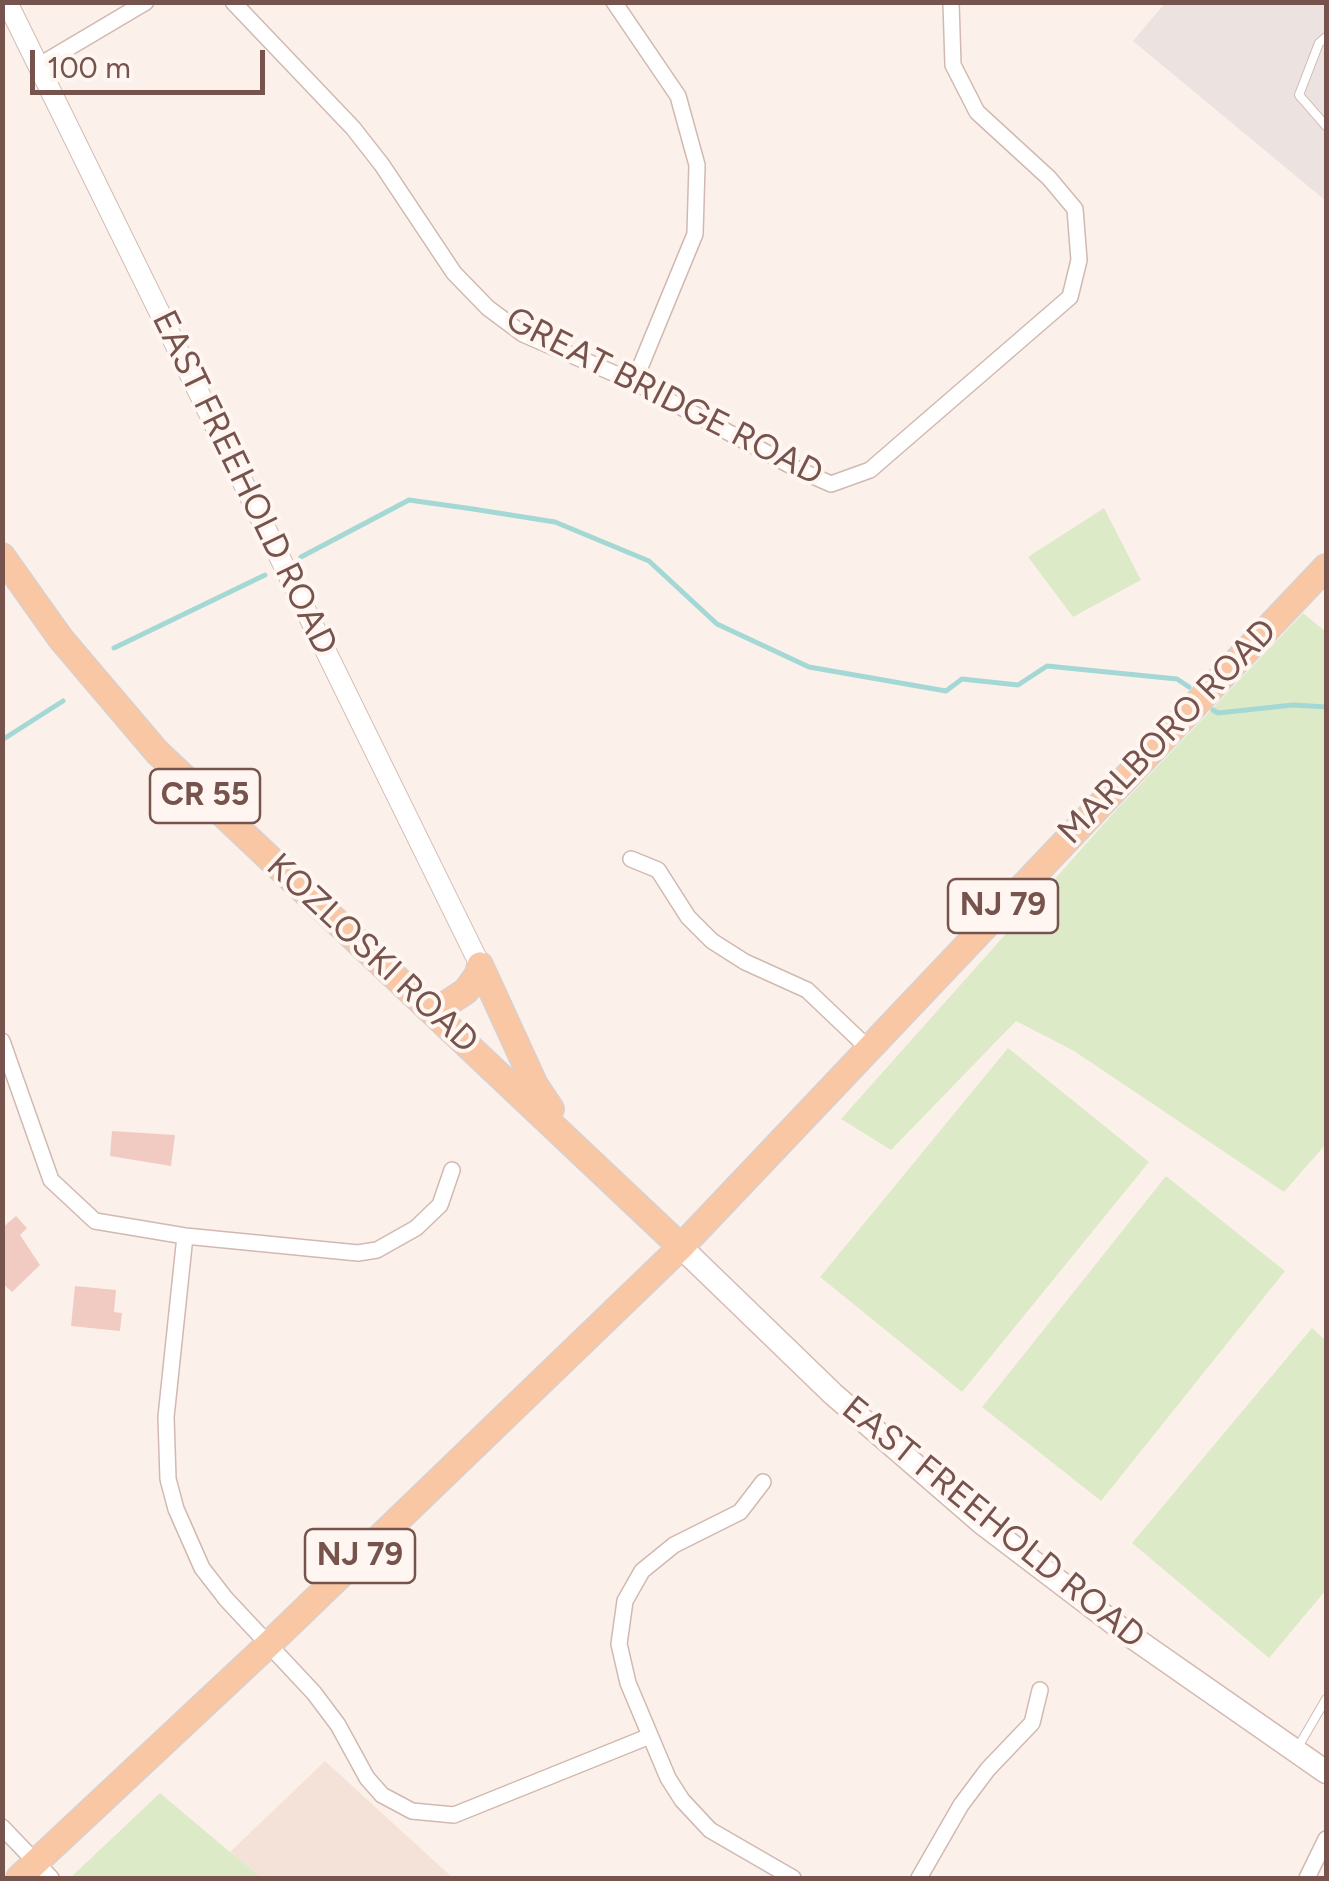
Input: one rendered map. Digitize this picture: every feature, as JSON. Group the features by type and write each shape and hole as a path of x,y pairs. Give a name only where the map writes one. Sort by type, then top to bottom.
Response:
{"main road":[{"name":"KOZLOSKI ROAD","path":"2,556 72,653 157,752 681,1247"},
{"name":"MARLBORO ROAD","path":"681,1247 1326,568"},
{"path":"434,1012 466,990 480,964"},
{"path":"480,964 535,1085 580,1149"},
{"name":"NJ 79","path":"35,1873 681,1247"},
{"name":"EAST FREEHOLD ROAD","path":"681,1247 833,1394 982,1524 1128,1634 1326,1770"}],"street":[{"name":"EAST FREEHOLD ROAD","path":"7,2 480,964"},
{"path":"38,66 146,2"},
{"name":"GREAT BRIDGE ROAD","path":"233,2 353,128 454,273 488,308 523,334 634,382 831,484 870,470 1070,298 1080,260 1075,209 1050,178 977,112 953,64 951,2"},
{"path":"614,2 678,96 697,165 695,234 634,382"},
{"path":"631,859 658,870 688,917 712,941 745,962 807,990 869,1049"},
{"path":"2,1041 51,1180 95,1220 185,1236 337,1253 377,1250 416,1228 440,1205 452,1170"},
{"path":"185,1236 166,1417 168,1479 187,1540 226,1599 326,1709 382,1796 412,1812 444,1816 474,1810 650,1736"},
{"path":"763,1482 740,1512 674,1545 642,1571 624,1601 621,1662 668,1778 695,1815 710,1830 793,1878"},
{"path":"919,1878 961,1805 988,1769 1032,1723 1040,1690"},
{"path":"2,1828 35,1873"},
{"path":"1307,1878 1326,1839"}],"lane":[{"path":"1326,37 1319,43 1299,95 1326,126"},
{"path":"1296,1751 1326,1699"}],"shaded area":[{"path":"1165,3 1326,3 1326,201 1133,41"},
{"path":"325,1761 453,1878 263,1878 230,1852"}],"green space":[{"path":"1104,508 1141,580 1073,617 1028,557"},
{"path":"1303,613 1326,632 1326,1144 1284,1192 1074,1051 1016,1021 891,1150 841,1119 1117,809"},
{"path":"1008,1048 1149,1162 962,1392 820,1277"},
{"path":"1166,1176 1285,1271 1101,1501 982,1407"},
{"path":"1312,1328 1326,1341 1326,1590 1269,1658 1132,1543"},
{"path":"160,1793 230,1852 263,1878 70,1878"}],"building":[{"path":"112,1131 175,1135 171,1166 110,1156"},
{"path":"16,1216 27,1228 20,1235 40,1265 12,1292 2,1283 2,1228"},
{"path":"75,1286 116,1290 114,1312 122,1313 120,1331 71,1326"}],"waterway":[{"path":"301,557 409,500 473,509 555,522 649,561 717,624 809,667 946,691 962,679 1018,685 1047,666 1177,679 1189,687"},
{"path":"114,648 265,575"},
{"path":"2,740 63,701"},
{"path":"1213,710 1218,713 1293,705 1326,707"}]}
